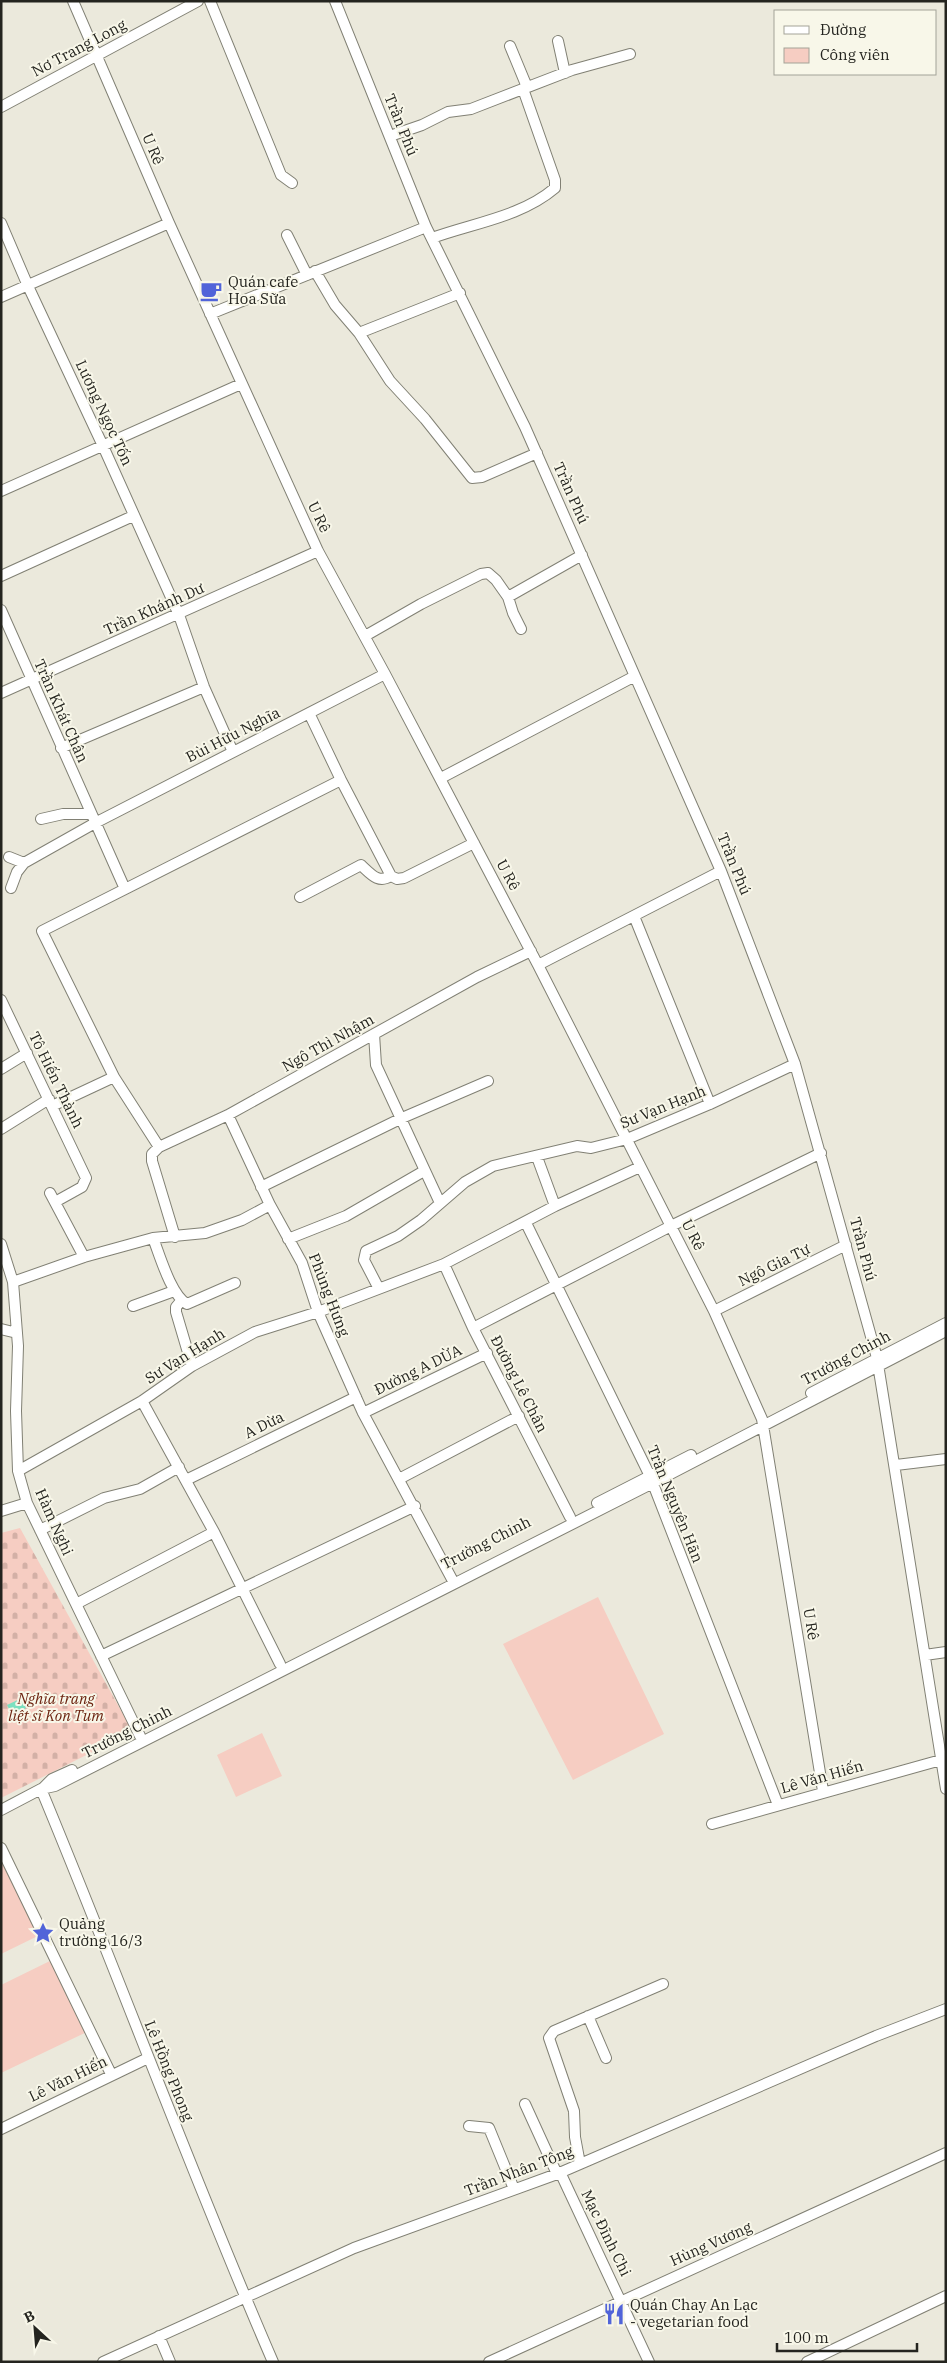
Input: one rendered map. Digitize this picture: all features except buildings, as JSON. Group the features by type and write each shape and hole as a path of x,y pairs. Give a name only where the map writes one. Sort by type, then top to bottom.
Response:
{"street":[{"name":"U Rê","path":"73,1 168,223 318,551 441,778 627,1139 714,1311 762,1422 823,1791"},
{"name":"Nơ Trang Long","path":"1,107 198,1"},
{"path":"210,1 281,175 292,183"},
{"name":"Trần Phú","path":"335,1 426,226 537,453 722,871 795,1064 878,1362 896,1465 946,1789"},
{"path":"558,41 564,73"},
{"path":"432,238 481,221 500,218 543,197 555,188 555,180 510,46"},
{"path":"390,136 422,125 448,112 471,109 564,73 630,54"},
{"name":"Lương Ngọc Tốn","path":"1,223 179,615 204,687 233,752"},
{"path":"1,297 168,223"},
{"path":"210,314 426,226"},
{"path":"288,235 311,273 359,334 390,380 426,418 472,478 482,477 537,453"},
{"path":"359,334 460,293"},
{"path":"1,491 242,384"},
{"path":"1,576 133,516"},
{"name":"Trần Khánh Dư","path":"1,693 179,615 318,551"},
{"path":"508,596 582,555"},
{"path":"365,636 420,604 481,574 488,573 508,596 513,614 521,630"},
{"name":"Trần Khát Chân","path":"1,610 125,889"},
{"name":"Bùi Hữu Nghĩa","path":"24,863 92,818 233,752 385,674"},
{"path":"441,778 635,676"},
{"path":"61,748 204,687"},
{"path":"309,713 341,780 391,876 397,879 404,878 474,843"},
{"path":"174,1237 152,1161 152,1154 159,1147 114,1077 42,931 341,780"},
{"path":"41,819 63,814 92,818"},
{"path":"9,857 24,863 17,872 10,888"},
{"path":"300,897 361,865 376,879 385,880 391,876"},
{"path":"538,965 722,871"},
{"path":"634,916 710,1104"},
{"name":"Ngô Thì Nhậm","path":"159,1147 228,1115 477,977 530,951"},
{"name":"Tô Hiến Thành","path":"1,1000 84,1172 86,1182 82,1187 52,1198 84,1257"},
{"path":"374,1034 376,1065 440,1204"},
{"path":"1,1069 27,1053"},
{"name":"Sư Vạn Hạnh","path":"378,1287 364,1260 366,1251 398,1236 465,1182 493,1166 577,1146 592,1148 627,1139 710,1104 795,1064"},
{"path":"1,1129 51,1103 114,1077"},
{"path":"261,1187 402,1118 488,1081"},
{"path":"13,1282 84,1257 152,1238 205,1233 242,1220 270,1205 228,1115"},
{"path":"473,1328 671,1226 821,1153"},
{"path":"537,1157 556,1206"},
{"name":"Sư Vạn Hạnh","path":"18,1471 142,1401 192,1366 255,1332 318,1312 378,1287 444,1264 556,1206 640,1167"},
{"path":"288,1239 346,1216 424,1171"},
{"name":"Phùng Hưng","path":"270,1205 302,1263 318,1312 363,1413 415,1506 453,1580"},
{"name":"Trần Nguyên Hãn","path":"526,1223 651,1479 778,1805"},
{"path":"152,1238 174,1291 181,1301 187,1304 235,1283"},
{"name":"Hàm Nghi","path":"1,1244 13,1282 17,1333 18,1471 27,1503 140,1736"},
{"name":"Ngô Gia Tự","path":"714,1311 846,1246"},
{"name":"Đường Lê Chân","path":"444,1264 473,1328 570,1517"},
{"path":"133,1306 174,1291"},
{"path":"181,1301 176,1307 176,1312 192,1366"},
{"name":"Trường Chinh","path":"41,1789 55,1786 762,1422 878,1362 946,1323"},
{"path":"1,1329 17,1333"},
{"name":"Trường Chinh","path":"878,1362 946,1331"},
{"name":"Đường A DỪA","path":"363,1413 487,1353"},
{"name":"A Dừa","path":"186,1480 356,1397"},
{"path":"142,1401 214,1532 280,1664"},
{"path":"399,1479 519,1416"},
{"path":"896,1465 946,1459"},
{"path":"40,1530 104,1498 140,1489 179,1467"},
{"name":"Trường Chinh","path":"1,1810 41,1789 52,1779 280,1664 453,1580 570,1517 651,1479"},
{"path":"1,1511 27,1503"},
{"path":"101,1656 415,1506"},
{"path":"76,1604 214,1532"},
{"path":"925,1655 946,1652"},
{"name":"Lê Văn Hiến","path":"712,1824 823,1791 941,1760"},
{"name":"Lê Hồng Phong","path":"41,1789 85,1895 148,2058 273,2362"},
{"path":"1,1848 112,2074"},
{"path":"580,2164 575,2137 574,2111 549,2038 554,2031 663,1984"},
{"name":"Trần Nhân Tông","path":"103,2362 245,2296 374,2240 558,2173 876,2036 946,2009"},
{"path":"588,2016 606,2058"},
{"name":"Lê Văn Hiến","path":"1,2128 148,2058"},
{"name":"Mạc Đĩnh Chi","path":"525,2104 622,2300 649,2362"},
{"path":"469,2126 489,2128 514,2189"},
{"name":"Hùng Vương","path":"489,2362 946,2153"},
{"path":"807,2362 946,2296"},
{"path":"159,2336 170,2362"}],"green space":[{"name":"Nghĩa trang liệt sĩ Kon Tum","path":"20,1528 129,1725 124,1736 1,1798 1,1533"},
{"path":"598,1597 664,1734 573,1780 503,1644"},
{"path":"262,1733 282,1776 236,1797 217,1755"},
{"path":"6,1858 44,1933 1,1954 1,1861"},
{"path":"56,1958 91,2030 1,2073 1,1985"}],"shaded area":[{"path":"24,1697 27,1704 21,1719 15,1721 7,1705"}],"place":[{"name":"Quán cafe Hoa Sữa","path":"211,291"},
{"name":"Quảng trường 16/3","path":"43,1933"},
{"name":"Quán Chay An Lạc - vegetarian food","path":"614,2314"}]}
